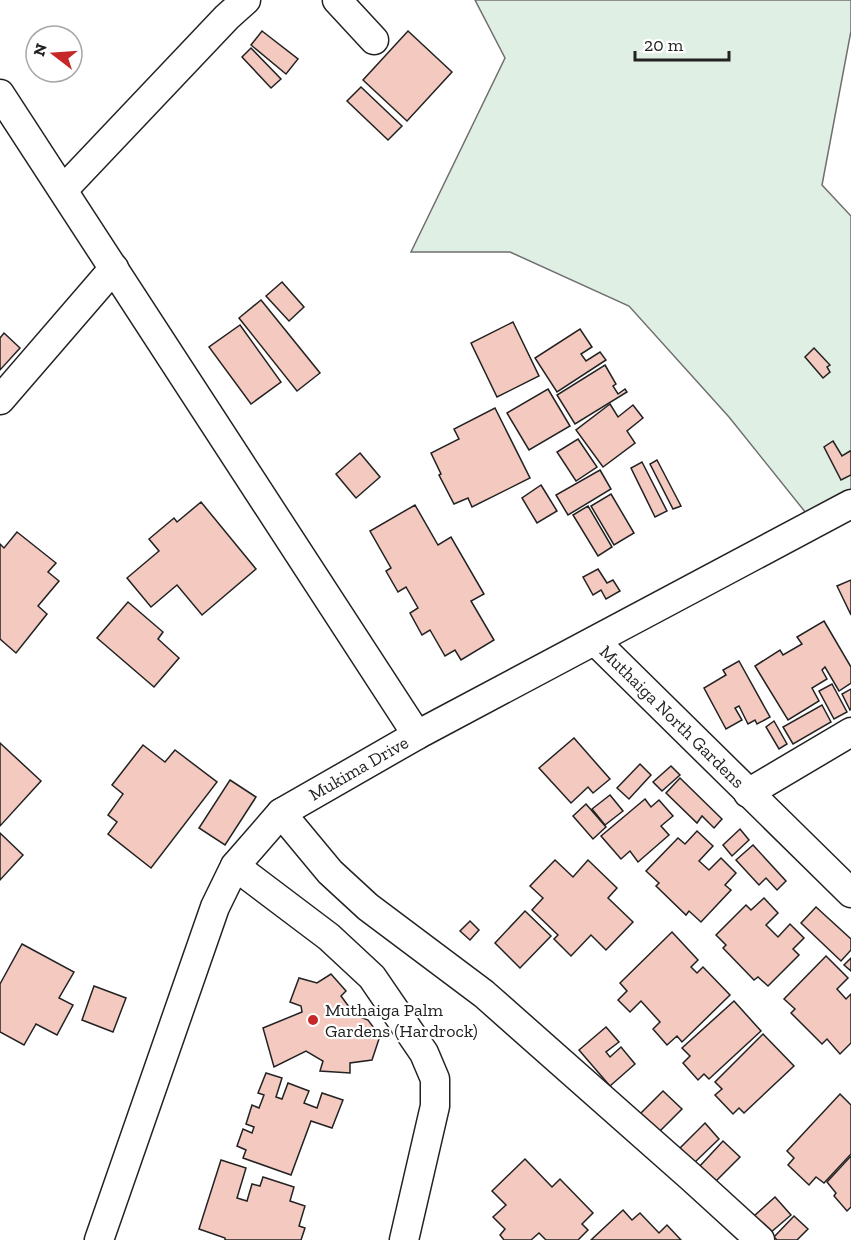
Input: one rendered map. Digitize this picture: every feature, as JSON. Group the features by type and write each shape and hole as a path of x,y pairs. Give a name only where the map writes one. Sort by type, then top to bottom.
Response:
{"street":[{"path":"63,190 227,17 246,0"},
{"path":"337,0 374,40"},
{"path":"0,94 417,735"},
{"path":"0,400 114,268"},
{"name":"Mukima Drive","path":"99,1240 215,907 235,866 281,813 417,735 851,504"},
{"name":"Muthaiga North Gardens","path":"595,641 851,893"},
{"name":"Muthaiga North Gardens","path":"748,793 851,732"},
{"path":"281,813 330,872 368,908 484,994 760,1240"},
{"path":"235,866 329,937 372,977 424,1053 435,1079 435,1106 404,1240"}],"green space":[{"path":"475,0 851,0 851,31 822,185 851,216 851,500 814,523 729,417 629,306 510,252 411,252 505,58"}],"building":[{"path":"262,31 298,59 286,74 251,45"},
{"path":"408,31 452,72 407,121 363,80"},
{"path":"251,48 281,79 271,88 242,57"},
{"path":"361,87 402,126 388,140 347,101"},
{"path":"282,282 304,307 289,321 266,296"},
{"path":"261,300 320,373 297,391 239,318"},
{"path":"513,322 539,376 497,397 471,343"},
{"path":"240,325 281,382 251,404 209,347"},
{"path":"580,329 592,347 581,354 586,361 600,352 606,360 557,392 535,358"},
{"path":"4,333 20,348 0,370 0,338"},
{"path":"814,348 830,365 827,367 830,372 823,378 805,357"},
{"path":"605,365 616,384 613,386 618,394 625,389 627,392 575,424 557,395"},
{"path":"548,389 570,426 529,450 507,413"},
{"path":"610,404 618,417 633,405 643,418 627,431 635,443 603,467 576,430"},
{"path":"495,408 530,478 472,507 468,498 454,504 431,453 459,439 454,429"},
{"path":"578,439 597,467 576,481 557,452"},
{"path":"833,441 842,456 851,452 851,475 841,480 824,447"},
{"path":"360,453 380,477 356,498 336,474"},
{"path":"657,460 681,506 673,509 650,464"},
{"path":"642,462 667,511 655,517 631,468"},
{"path":"600,470 611,489 568,515 556,495"},
{"path":"541,485 557,511 537,523 522,498"},
{"path":"611,494 634,533 614,545 591,506"},
{"path":"201,502 256,569 202,615 177,585 151,607 127,578 159,551 149,539 174,518 177,522"},
{"path":"415,505 438,545 451,537 484,594 471,601 494,640 461,660 455,650 445,656 430,630 422,635 410,613 418,608 406,587 398,592 386,571 391,568 370,531"},
{"path":"588,506 612,547 598,556 573,515"},
{"path":"17,532 56,563 48,572 59,581 38,606 47,614 16,653 0,639 0,544 4,548"},
{"path":"598,569 607,583 613,580 620,591 606,599 601,590 593,595 583,577"},
{"path":"851,580 851,615 837,586"},
{"path":"128,602 163,632 158,639 179,658 154,687 97,638"},
{"path":"824,621 851,667 851,683 839,691 825,667 822,670 827,679 812,688 819,701 788,720 755,666 780,650 783,655 802,644 797,637"},
{"path":"739,661 770,717 757,724 755,720 748,724 739,706 735,708 742,720 726,729 704,688 726,675 723,670"},
{"path":"832,684 847,712 834,719 819,691"},
{"path":"851,689 851,709 850,710 842,694"},
{"path":"822,705 831,722 793,744 783,727"},
{"path":"774,721 787,744 779,749 766,727"},
{"path":"574,738 610,779 593,793 588,787 571,803 539,768"},
{"path":"0,743 41,781 0,826"},
{"path":"143,745 165,762 175,750 217,782 151,868 108,834 117,822 108,815 123,794 112,785"},
{"path":"640,764 651,775 629,799 617,788"},
{"path":"671,766 680,775 662,791 653,782"},
{"path":"680,778 722,819 714,828 702,816 697,823 666,793"},
{"path":"230,780 256,797 225,845 199,828"},
{"path":"610,795 623,811 605,825 592,809"},
{"path":"645,799 651,807 659,800 673,816 661,826 669,835 638,862 630,851 621,859 601,836"},
{"path":"586,804 606,827 593,839 573,816"},
{"path":"740,829 749,840 732,856 723,845"},
{"path":"697,831 713,846 699,861 709,870 721,858 736,873 725,885 731,890 701,922 689,911 686,915 656,886 659,883 646,871 678,838 685,844"},
{"path":"0,833 23,855 0,880"},
{"path":"753,845 786,881 777,890 766,878 759,885 736,860"},
{"path":"555,860 573,877 588,860 617,888 608,898 633,922 606,950 591,935 571,956 554,939 558,935 532,910 543,898 530,886"},
{"path":"764,898 778,913 766,925 778,937 790,924 804,938 793,949 799,955 768,986 758,977 754,980 723,948 726,945 716,935 746,905 751,910"},
{"path":"816,907 851,939 851,950 841,961 801,923"},
{"path":"525,911 551,936 520,968 495,943"},
{"path":"470,921 479,930 470,940 460,931"},
{"path":"672,932 698,960 691,967 697,973 703,967 730,995 682,1042 677,1036 667,1045 653,1029 660,1022 641,1001 630,1012 618,1000 627,991 620,983"},
{"path":"22,944 74,972 59,998 73,1005 57,1035 36,1024 24,1045 0,1032 0,984"},
{"path":"826,956 848,978 837,989 846,999 851,994 851,1043 840,1054 827,1039 822,1044 791,1013 795,1009 784,999"},
{"path":"851,958 851,971 844,965"},
{"path":"331,974 346,991 341,996 355,1015 368,1020 380,1036 372,1060 350,1063 350,1073 320,1071 323,1061 306,1051 274,1067 263,1028 302,1012 301,1006 290,1002 299,978 317,983"},
{"path":"94,986 126,998 113,1032 82,1020"},
{"path":"734,1001 761,1031 709,1079 704,1074 698,1080 683,1063 690,1056 682,1048"},
{"path":"606,1027 619,1042 606,1052 610,1057 621,1047 635,1064 610,1086 579,1050"},
{"path":"763,1034 794,1066 744,1113 739,1108 733,1114 715,1095 722,1089 715,1082"},
{"path":"266,1073 282,1078 276,1097 282,1099 288,1083 309,1091 304,1103 317,1108 322,1093 343,1100 332,1128 311,1121 291,1175 243,1158 246,1150 237,1146 243,1129 252,1133 254,1127 246,1124 252,1105 259,1108 264,1095 258,1093"},
{"path":"663,1091 682,1109 659,1132 640,1114"},
{"path":"840,1094 851,1105 851,1154 824,1183 816,1177 809,1185 788,1165 794,1158 787,1151"},
{"path":"705,1123 719,1139 694,1163 680,1148"},
{"path":"723,1141 740,1157 715,1182 699,1167"},
{"path":"851,1156 851,1207 847,1211 834,1196 836,1193 827,1182"},
{"path":"525,1159 552,1187 560,1179 593,1213 582,1224 588,1230 578,1240 546,1240 539,1233 531,1240 504,1240 500,1235 505,1229 493,1217 506,1205 492,1191"},
{"path":"221,1160 246,1168 237,1198 247,1201 252,1184 260,1186 263,1177 294,1187 290,1201 305,1206 299,1226 305,1228 301,1240 225,1240 225,1238 199,1229"},
{"path":"775,1197 791,1215 770,1233 754,1216"},
{"path":"623,1210 632,1220 640,1213 659,1233 667,1225 681,1240 591,1240"},
{"path":"794,1216 808,1229 797,1240 777,1240 774,1237"}],"place":[{"name":"Muthaiga Palm Gardens (Hardrock)","path":"313,1020"}]}
